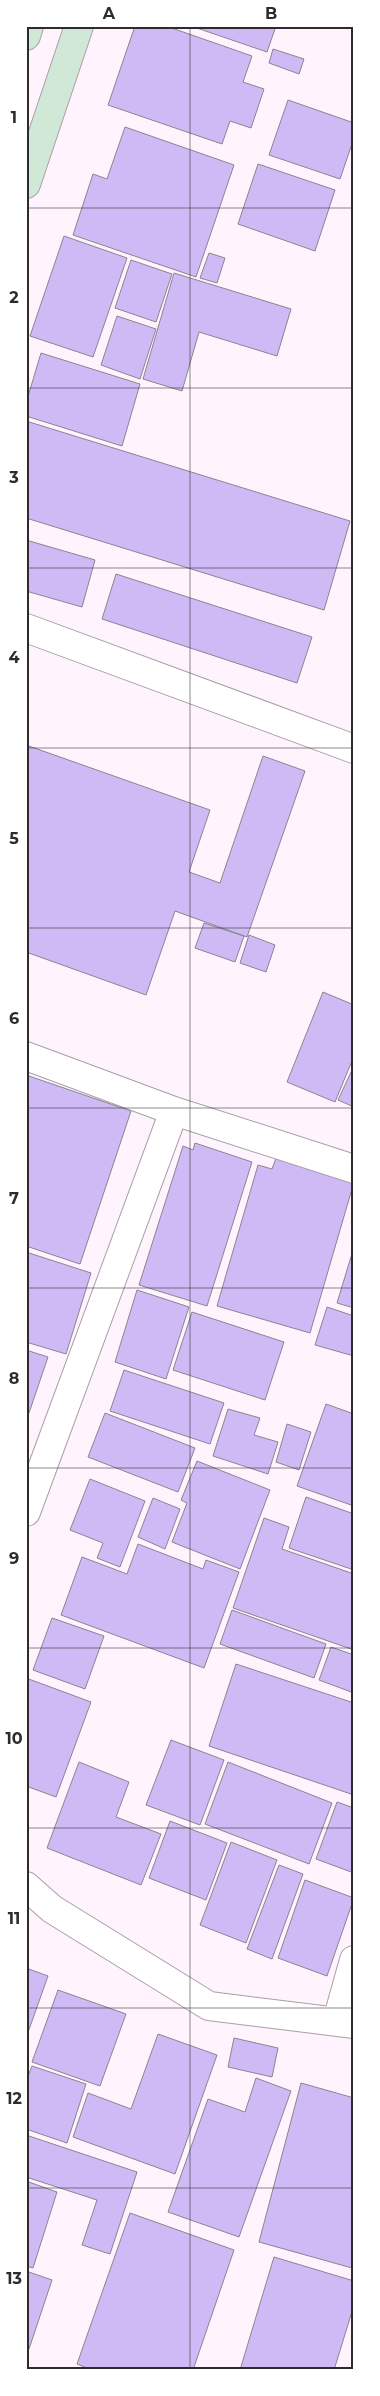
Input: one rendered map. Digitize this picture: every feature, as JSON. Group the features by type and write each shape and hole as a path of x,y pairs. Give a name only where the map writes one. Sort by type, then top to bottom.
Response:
{"main road":[{"path":"26,36 29,26"},
{"path":"26,184 79,26"}],"street":[{"path":"26,628 354,749"},
{"path":"26,1056 174,1111 354,1169"},
{"path":"26,1512 174,1111"},
{"path":"26,1886 52,1909 209,2006 345,2022 354,1960"}],"building":[{"path":"135,26 166,26 252,56 243,82 264,89 251,128 230,121 222,144 108,105"},
{"path":"191,26 276,26 267,52"},
{"path":"273,49 304,59 299,74 269,63"},
{"path":"288,100 354,123 354,138 340,179 269,155"},
{"path":"125,127 234,165 196,277 73,235 93,174 107,179"},
{"path":"258,164 335,190 315,251 238,224"},
{"path":"64,236 127,258 93,357 30,336"},
{"path":"209,253 225,258 217,283 200,278"},
{"path":"131,260 172,274 156,322 115,308"},
{"path":"174,273 291,309 277,356 199,332 182,391 143,379"},
{"path":"117,316 156,329 140,379 101,365"},
{"path":"41,353 140,384 122,446 26,416 26,403"},
{"path":"26,421 350,521 324,610 26,518"},
{"path":"26,540 95,560 82,607 26,591"},
{"path":"116,574 312,637 297,683 102,619"},
{"path":"26,745 210,810 189,872 220,883 263,756 305,771 247,937 175,911 146,995 26,952"},
{"path":"204,923 244,936 235,962 195,948"},
{"path":"249,935 275,945 266,972 240,963"},
{"path":"323,992 354,1005 354,1056 335,1102 287,1082"},
{"path":"352,1070 354,1071 354,1107 338,1100"},
{"path":"26,1075 131,1111 80,1264 26,1246"},
{"path":"195,1143 252,1162 207,1306 139,1285 183,1146 193,1150"},
{"path":"276,1158 354,1182 310,1333 217,1306 258,1165 272,1169"},
{"path":"354,1247 354,1308 337,1303"},
{"path":"26,1252 91,1273 66,1354 26,1342"},
{"path":"137,1290 189,1307 166,1379 115,1362"},
{"path":"327,1307 354,1316 354,1356 315,1345"},
{"path":"192,1312 284,1342 265,1400 173,1370"},
{"path":"26,1350 48,1357 29,1413 26,1412"},
{"path":"124,1370 224,1403 210,1444 110,1411"},
{"path":"326,1404 354,1414 354,1506 297,1486"},
{"path":"228,1409 260,1418 254,1435 278,1442 268,1474 213,1456"},
{"path":"105,1413 195,1448 178,1492 88,1457"},
{"path":"287,1424 311,1432 299,1470 276,1462"},
{"path":"197,1461 270,1490 240,1569 172,1542 187,1503 181,1500"},
{"path":"90,1479 145,1501 120,1567 97,1558 103,1543 70,1530"},
{"path":"306,1497 354,1514 354,1570 289,1548"},
{"path":"153,1498 180,1509 165,1549 138,1537"},
{"path":"264,1518 289,1527 282,1549 354,1574 354,1650 233,1608"},
{"path":"138,1544 203,1569 206,1560 239,1572 204,1668 61,1615 82,1557 127,1574"},
{"path":"232,1610 326,1644 314,1678 220,1644"},
{"path":"52,1618 104,1636 85,1689 33,1670"},
{"path":"331,1647 354,1655 354,1693 319,1680"},
{"path":"236,1664 354,1703 354,1795 209,1746"},
{"path":"26,1678 91,1702 56,1797 26,1786"},
{"path":"171,1740 224,1760 200,1825 146,1805"},
{"path":"79,1762 129,1782 116,1817 161,1834 141,1885 47,1848"},
{"path":"228,1762 332,1803 309,1864 205,1824"},
{"path":"337,1802 354,1808 354,1873 316,1859"},
{"path":"170,1821 227,1843 206,1900 149,1878"},
{"path":"231,1842 277,1860 246,1943 200,1925"},
{"path":"279,1865 303,1874 272,1959 247,1949"},
{"path":"305,1880 354,1898 327,1976 278,1958"},
{"path":"26,1968 48,1976 26,2038"},
{"path":"58,1990 126,2014 100,2086 32,2062"},
{"path":"158,2034 217,2055 175,2174 73,2137 88,2093 131,2109"},
{"path":"234,2038 278,2048 272,2077 228,2067"},
{"path":"32,2066 86,2084 67,2143 26,2129 26,2081"},
{"path":"256,2078 291,2091 239,2237 168,2212 208,2099 245,2112"},
{"path":"301,2083 354,2098 352,2268 259,2242"},
{"path":"26,2135 137,2172 110,2254 82,2245 97,2200 26,2177"},
{"path":"26,2181 57,2192 33,2268 26,2266"},
{"path":"130,2213 234,2250 193,2370 92,2370 77,2364"},
{"path":"274,2257 354,2281 354,2305 334,2370 240,2370"},
{"path":"26,2271 52,2280 29,2349 26,2348"}]}
